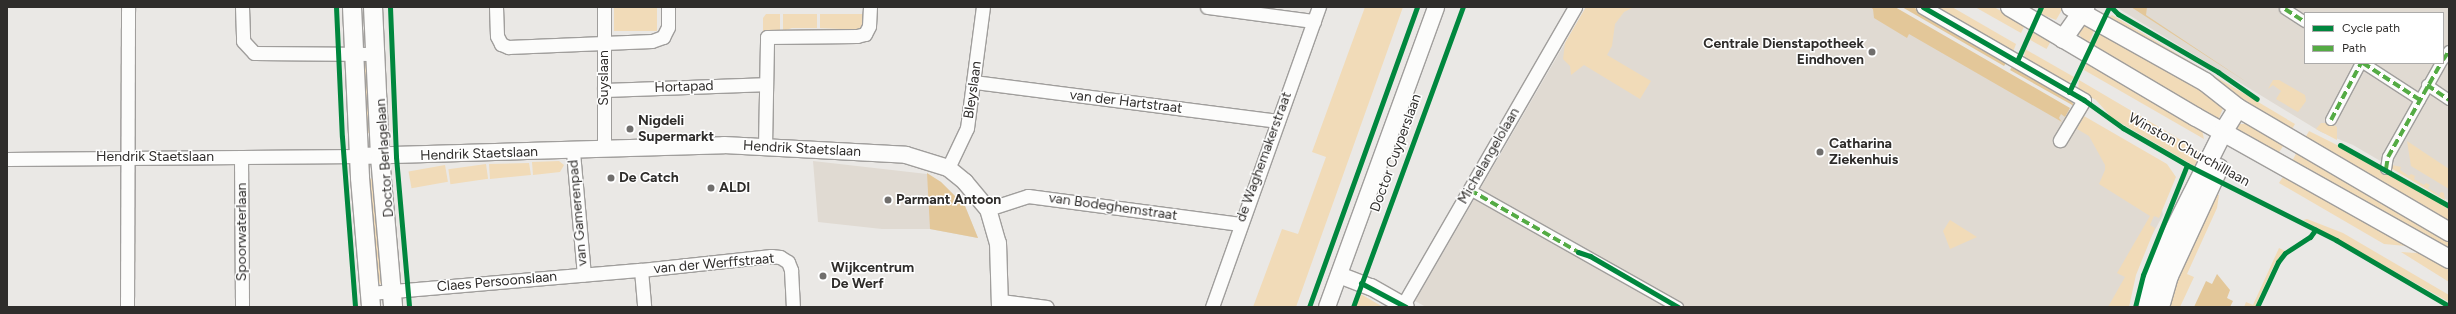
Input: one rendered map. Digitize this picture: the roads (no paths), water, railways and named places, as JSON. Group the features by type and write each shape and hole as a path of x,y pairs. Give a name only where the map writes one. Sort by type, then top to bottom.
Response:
{"main road":[{"name":"Doctor Berlagelaan","path":"352,7 353,54 359,156 371,300"},
{"name":"Doctor Berlagelaan","path":"373,7 380,157 392,299"},
{"path":"2010,7 2227,134 2449,259"},
{"path":"2063,39 2077,8 2205,82 2238,108 2449,232"},
{"path":"2160,307 2169,276 2238,108"},
{"path":"2147,307 2153,279 2164,250 2227,134"}],"street":[{"path":"127,307 128,7"},
{"path":"242,7 243,40 254,53 374,54"},
{"path":"496,7 497,36 501,44 508,47 652,41 664,37 668,27 668,7"},
{"name":"Suyslaan","path":"604,7 604,149"},
{"path":"765,146 764,84 767,37 857,36 865,34 870,26 870,7"},
{"name":"Bleyslaan","path":"948,168 968,128 983,7"},
{"path":"1207,7 1314,21"},
{"name":"de Waghemakerstraat","path":"1212,307 1240,224 1319,7"},
{"name":"Doctor Cuyperslaan","path":"1327,307 1436,7"},
{"name":"Michelangelolaan","path":"1339,275 1371,288 1405,306 1575,7"},
{"path":"1923,7 2084,100 2060,140"},
{"path":"2285,9 2304,21"},
{"path":"2331,120 2361,64"},
{"path":"2364,64 2420,100"},
{"path":"2386,169 2388,157 2427,85 2441,64"},
{"name":"van der Hartstraat","path":"974,82 1278,121"},
{"name":"Hortapad","path":"604,90 764,84"},
{"path":"2427,85 2449,100"},
{"name":"Hendrik Staetslaan","path":"7,159 127,157 380,157 573,152 604,149 765,146 906,155 948,168"},
{"name":"van Gamerenpad","path":"573,152 584,275"},
{"name":"Spoorwaterlaan","path":"242,157 242,307"},
{"path":"948,168 965,182 988,209 998,243 1000,304 1047,307"},
{"path":"1470,190 1578,252 1590,256 1678,307"},
{"name":"van Bodeghemstraat","path":"988,209 1028,196 1240,224"},
{"name":"van der Werffstraat","path":"641,270 771,256 780,257 788,262 792,270 793,307"},
{"path":"641,270 644,307"},
{"name":"Claes Persoonslaan","path":"371,300 392,299 584,275 641,270"}],"place":[{"name":"Centrale Dienstapotheek Eindhoven","path":"1872,52"},
{"name":"Nigdeli Supermarkt","path":"630,129"},
{"name":"Catharina Ziekenhuis","path":"1820,152"},
{"name":"De Catch","path":"611,178"},
{"name":"ALDI","path":"711,188"},
{"name":"Parmant Antoon","path":"888,200"},
{"name":"Wijkcentrum De Werf","path":"823,276"}]}
